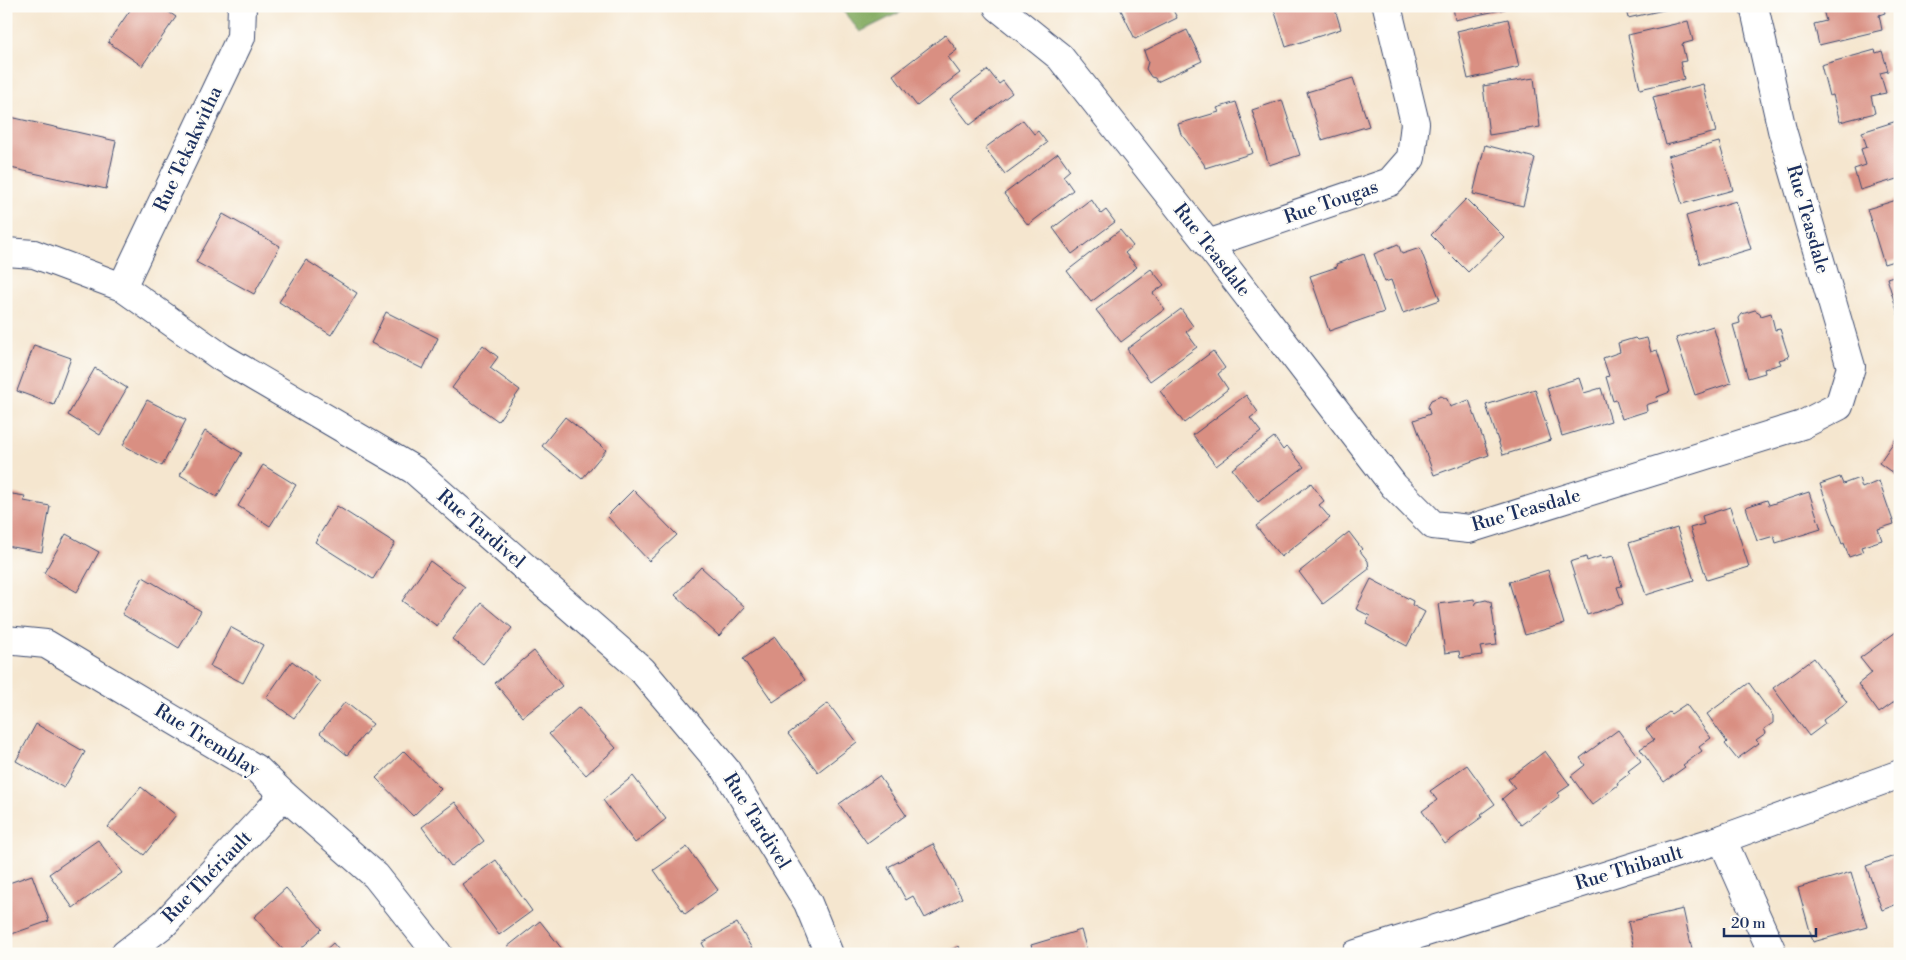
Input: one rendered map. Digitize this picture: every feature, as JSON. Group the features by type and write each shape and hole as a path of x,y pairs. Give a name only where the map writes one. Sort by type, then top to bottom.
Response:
{"street":[{"name":"Rue Tekakwitha","path":"122,287 241,37 242,6"},
{"name":"Rue Tougas","path":"1208,244 1390,182 1411,158 1415,123 1387,6"},
{"name":"Rue Teasdale","path":"998,8 1060,58 1208,244 1394,486 1433,525 1469,529 1802,425 1839,406 1850,367 1782,130 1754,6"},
{"name":"Rue Tardivel","path":"6,252 34,254 122,287 221,357 414,470 642,670 726,770 808,902 829,954"},
{"name":"Rue Tremblay","path":"6,640 46,644 258,770 376,876 438,954"},
{"name":"Rue Thibault","path":"1356,954 1722,839 1900,774"},
{"name":"Rue Thériault","path":"125,954 165,923 284,795"},
{"path":"1722,839 1773,954"}],"green space":[{"path":"839,6 913,6 860,32"}],"building":[{"path":"133,6 160,6 176,17 142,66 108,42"},
{"path":"1119,6 1171,6 1177,18 1135,39"},
{"path":"1273,6 1334,6 1341,29 1286,47"},
{"path":"1453,6 1505,6 1505,9 1455,20"},
{"path":"1625,6 1677,6 1677,7 1628,18"},
{"path":"1822,6 1883,6 1885,13 1879,15 1882,30 1819,45 1814,24 1826,21"},
{"path":"1508,19 1519,67 1468,79 1457,31"},
{"path":"1688,21 1693,41 1682,44 1686,61 1680,62 1684,79 1640,89 1628,35"},
{"path":"1187,30 1202,61 1157,82 1146,69 1148,62 1144,51"},
{"path":"945,35 957,50 948,57 960,73 917,106 893,75"},
{"path":"1875,50 1876,53 1882,51 1888,71 1880,73 1886,93 1871,96 1875,113 1840,122 1833,95 1829,96 1821,65"},
{"path":"988,70 999,84 1003,81 1012,93 970,125 950,99"},
{"path":"1353,78 1369,126 1322,140 1307,92"},
{"path":"1534,78 1540,127 1489,135 1483,86"},
{"path":"1703,84 1716,132 1666,145 1653,97"},
{"path":"1282,100 1300,155 1269,165 1252,110"},
{"path":"1236,102 1253,153 1205,168 1181,134 1178,124 1219,112 1217,108"},
{"path":"6,116 116,141 106,189 6,167"},
{"path":"1023,120 1034,134 1038,131 1047,143 1005,174 985,148"},
{"path":"1900,120 1900,178 1860,190 1854,169 1866,165 1861,149 1867,147 1862,132"},
{"path":"1719,142 1733,190 1682,204 1668,156"},
{"path":"1485,145 1535,158 1523,206 1473,194"},
{"path":"1058,153 1070,170 1063,176 1073,190 1028,225 1004,194"},
{"path":"1091,199 1101,214 1106,210 1115,222 1072,254 1053,228"},
{"path":"1466,199 1504,237 1468,272 1431,235"},
{"path":"1900,199 1900,259 1884,264 1867,209"},
{"path":"1736,201 1751,249 1700,264 1686,216"},
{"path":"223,214 280,246 254,294 196,262"},
{"path":"1120,230 1133,246 1125,253 1137,267 1091,302 1067,271"},
{"path":"1398,244 1402,254 1420,248 1440,300 1403,313 1391,280 1385,282 1374,254"},
{"path":"1364,254 1384,312 1329,331 1310,276 1337,267 1336,264"},
{"path":"306,260 357,293 331,335 279,302"},
{"path":"1151,269 1164,285 1153,293 1165,309 1121,342 1096,310"},
{"path":"1900,274 1900,317 1899,317 1887,278"},
{"path":"1181,309 1193,326 1186,332 1197,347 1150,381 1127,349"},
{"path":"1755,310 1761,316 1771,313 1775,330 1780,329 1789,357 1779,360 1781,364 1764,369 1765,373 1748,378 1733,325 1740,323 1739,318 1742,314"},
{"path":"386,312 438,338 423,369 371,343"},
{"path":"1713,326 1731,383 1695,395 1676,338"},
{"path":"1635,338 1637,340 1647,338 1651,352 1657,350 1670,392 1657,397 1658,401 1646,405 1647,411 1622,419 1616,400 1613,401 1606,377 1609,376 1603,358 1620,352 1618,343"},
{"path":"34,345 71,358 54,405 17,391"},
{"path":"483,345 498,357 490,368 520,390 498,421 452,388"},
{"path":"1213,351 1225,368 1218,374 1228,389 1184,423 1160,391"},
{"path":"95,368 127,388 100,435 68,415"},
{"path":"1579,378 1584,393 1601,388 1611,421 1562,436 1547,388"},
{"path":"1535,389 1551,440 1503,455 1486,405"},
{"path":"1246,395 1258,412 1250,418 1261,432 1216,466 1193,435"},
{"path":"1441,396 1447,399 1450,407 1469,400 1489,455 1434,475 1414,420 1430,414 1428,407 1431,400"},
{"path":"147,400 186,420 162,466 123,445"},
{"path":"565,417 606,450 582,479 542,446"},
{"path":"205,431 242,453 217,497 180,475"},
{"path":"1900,433 1900,478 1879,463"},
{"path":"1274,437 1283,450 1287,446 1304,467 1258,502 1232,469"},
{"path":"263,465 296,485 270,526 238,506"},
{"path":"1840,477 1843,484 1859,478 1862,488 1879,481 1894,524 1878,529 1882,540 1861,547 1863,552 1849,557 1844,543 1842,544 1820,484"},
{"path":"1311,483 1324,501 1319,505 1330,518 1281,557 1256,526"},
{"path":"633,490 677,535 649,561 607,516"},
{"path":"1809,492 1821,529 1776,543 1774,536 1757,541 1746,507 1767,500 1769,505"},
{"path":"6,493 25,496 24,501 50,506 42,552 6,546"},
{"path":"337,506 395,543 373,579 315,542"},
{"path":"1730,507 1749,567 1707,580 1690,528 1704,524 1702,516"},
{"path":"1677,528 1694,580 1646,595 1629,543"},
{"path":"1349,532 1362,549 1360,551 1368,561 1369,569 1323,604 1299,572"},
{"path":"66,534 99,552 77,592 44,573"},
{"path":"1601,556 1602,559 1613,556 1622,586 1617,587 1623,604 1587,615 1570,562 1586,557 1587,561"},
{"path":"430,561 465,587 437,626 402,601"},
{"path":"701,567 745,607 719,636 675,595"},
{"path":"1548,570 1564,624 1525,635 1509,582"},
{"path":"143,577 201,611 179,648 122,614"},
{"path":"1371,579 1413,601 1412,605 1425,612 1407,646 1366,624 1370,616 1356,609"},
{"path":"1474,599 1475,605 1477,602 1486,600 1491,602 1497,645 1480,647 1482,655 1460,658 1459,651 1445,653 1438,604"},
{"path":"482,603 512,628 483,664 452,639"},
{"path":"230,627 263,645 243,683 210,666"},
{"path":"1896,632 1900,637 1900,698 1879,713 1858,684 1872,673 1860,658"},
{"path":"775,637 805,680 773,702 743,659"},
{"path":"534,651 562,686 523,717 495,683"},
{"path":"1814,658 1847,702 1823,720 1825,724 1809,736 1773,688"},
{"path":"292,661 320,682 294,718 266,698"},
{"path":"1749,683 1773,716 1773,723 1764,729 1766,733 1756,740 1759,743 1737,759 1725,744 1727,742 1707,714"},
{"path":"345,702 373,724 347,755 320,733"},
{"path":"828,703 857,742 818,772 788,734"},
{"path":"1686,704 1711,738 1699,747 1702,751 1683,765 1685,767 1664,782 1640,749 1654,740 1646,729 1669,712 1671,714"},
{"path":"579,707 616,748 586,775 549,734"},
{"path":"36,724 85,752 64,788 16,761"},
{"path":"1618,730 1641,761 1628,771 1630,773 1617,783 1618,785 1592,805 1571,776 1585,765 1580,758"},
{"path":"404,751 441,789 413,816 376,778"},
{"path":"1545,751 1570,785 1558,793 1560,796 1521,825 1502,799 1515,788 1508,779"},
{"path":"1467,765 1495,804 1481,814 1482,817 1445,844 1422,811 1437,800 1430,791"},
{"path":"633,776 666,819 635,843 603,800"},
{"path":"879,776 906,815 867,843 839,804"},
{"path":"141,787 176,815 144,855 108,827"},
{"path":"455,802 484,841 451,866 422,827"},
{"path":"98,840 122,873 73,908 49,874"},
{"path":"933,844 962,898 925,918 913,896 906,900 888,867"},
{"path":"687,847 718,890 685,914 654,870"},
{"path":"1900,854 1900,903 1882,910 1866,866"},
{"path":"496,860 532,911 499,935 462,884"},
{"path":"1851,872 1867,927 1813,942 1798,888"},
{"path":"32,875 49,921 6,936 6,884"},
{"path":"286,888 322,929 295,954 287,954 254,917"},
{"path":"1683,909 1693,954 1635,954 1628,922"},
{"path":"540,921 566,954 513,954 507,947"},
{"path":"737,923 755,954 708,954 702,943"},
{"path":"1081,930 1088,954 1034,954 1031,945"},
{"path":"333,943 342,954 321,954"},
{"path":"959,946 962,954 942,954"}]}
